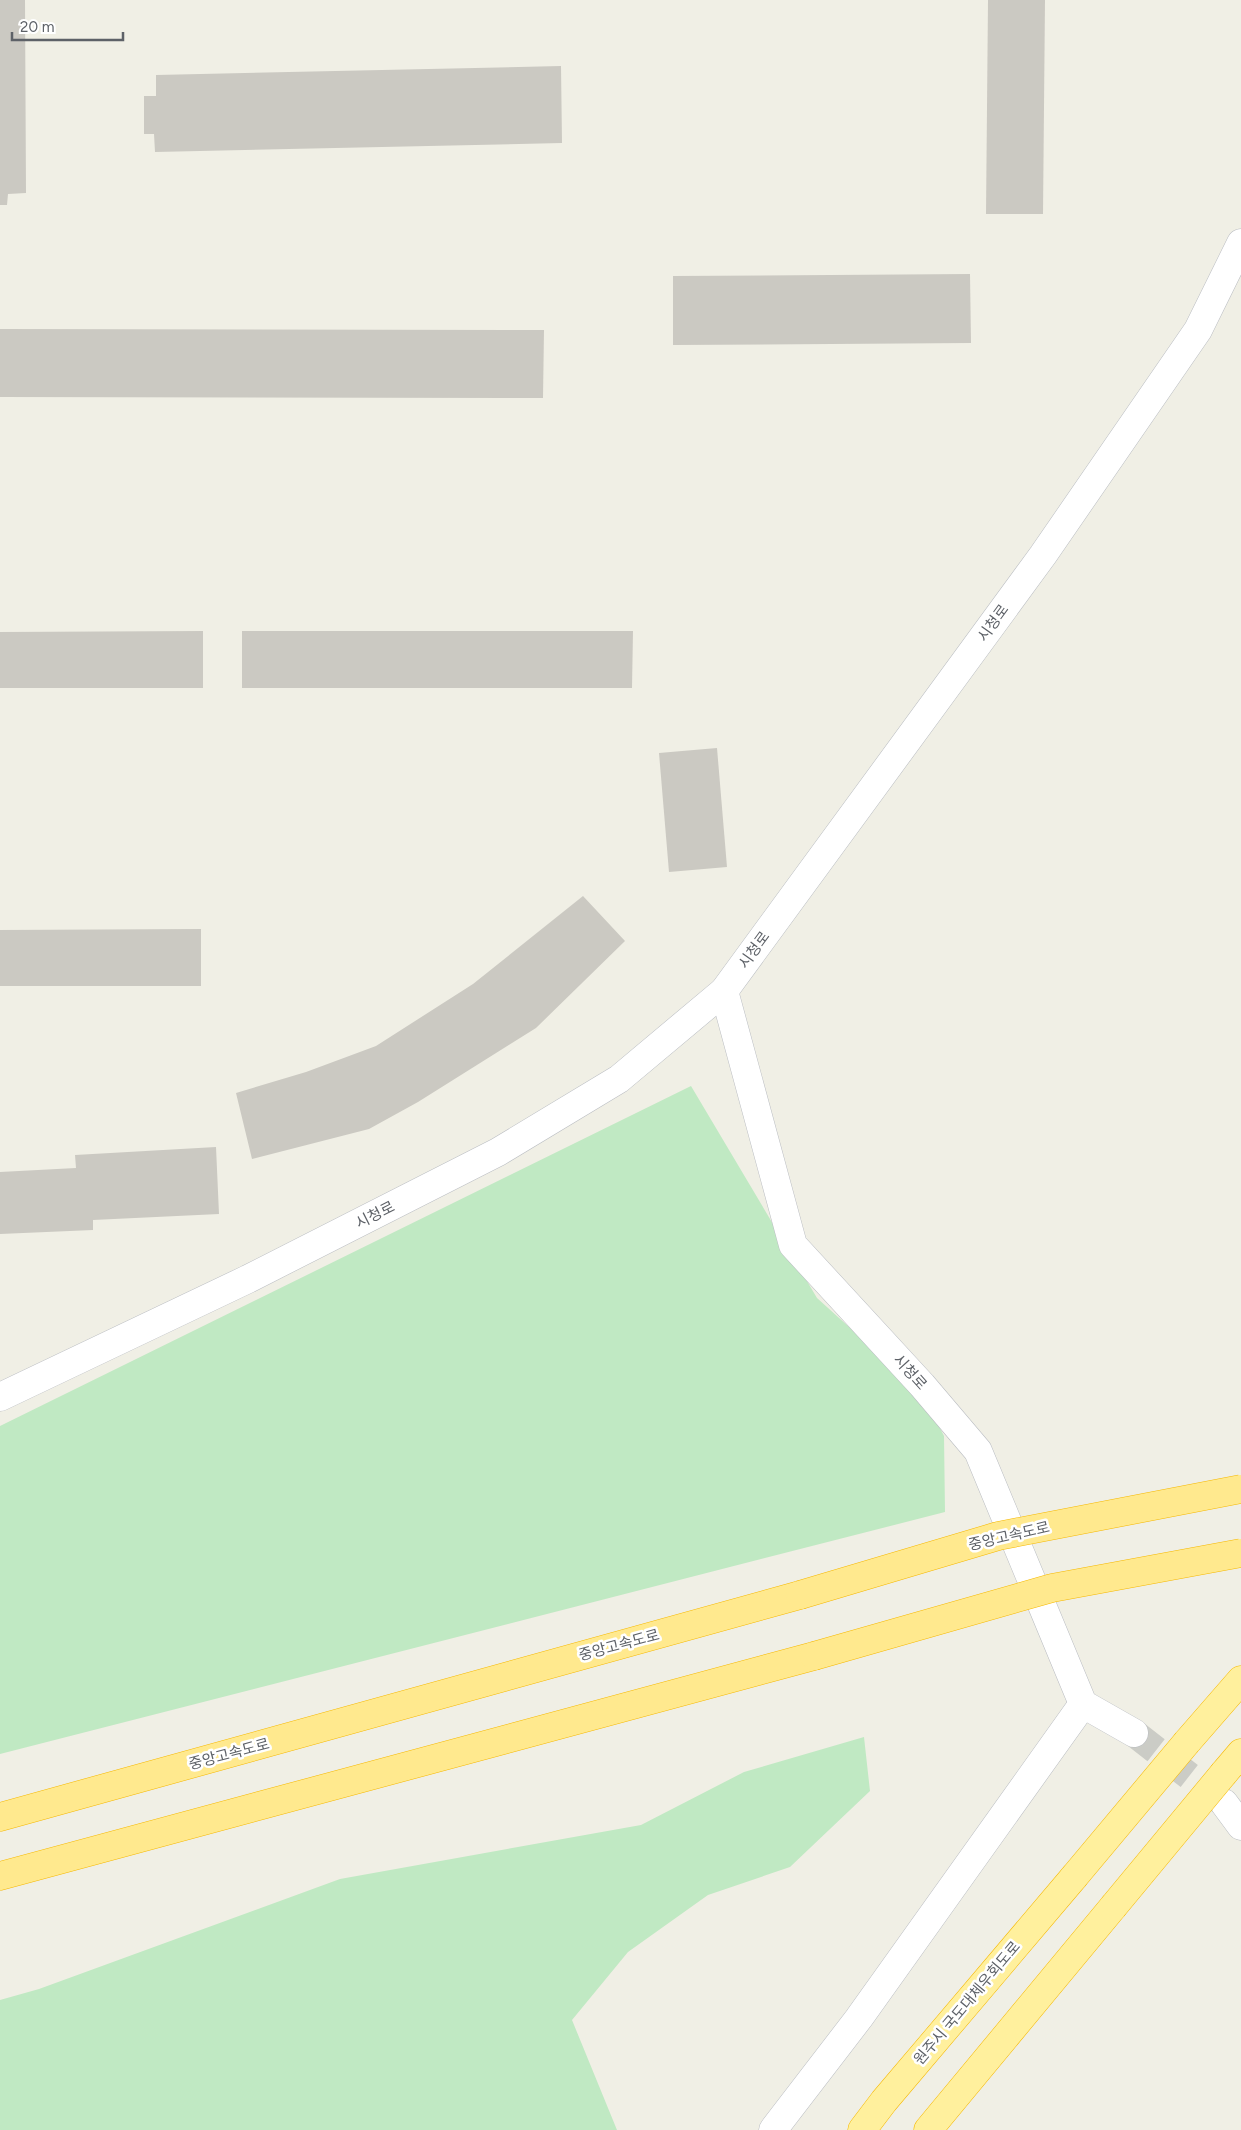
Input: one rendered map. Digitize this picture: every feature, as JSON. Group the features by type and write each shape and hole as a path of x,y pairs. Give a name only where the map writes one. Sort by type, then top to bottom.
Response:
{"highway":[{"name":"중앙고속도로","path":"0,1817 800,1595 998,1536 1241,1489"},
{"path":"0,1876 814,1656 1052,1588 1241,1553"},
{"name":"원주시 국도대체우회도로","path":"862,2130 884,2101 1241,1680"},
{"path":"928,2130 1241,1753"}],"street":[{"name":"시청로","path":"0,1397 248,1279 498,1152 619,1079 724,991 1043,555 1198,330 1241,243"},
{"name":"시청로","path":"724,991 793,1245 922,1385 978,1451 1083,1704"},
{"path":"774,2130 859,2018 1083,1704 1134,1733"},
{"path":"1224,1803 1241,1826"}],"green space":[{"path":"691,1086 817,1298 922,1393 944,1436 945,1512 0,1754 0,1426"},
{"path":"864,1737 870,1791 790,1867 708,1895 628,1952 572,2020 617,2130 0,2130 0,2000 39,1989 340,1879 641,1825 744,1772"}],"building":[{"path":"0,0 25,0 26,193 8,194 7,205 0,205"},
{"path":"988,0 1045,0 1043,214 986,214"},
{"path":"561,66 562,143 155,152 154,134 144,134 144,96 156,96 156,75"},
{"path":"970,274 971,343 673,345 673,276"},
{"path":"0,329 544,330 543,398 0,397"},
{"path":"203,631 203,688 0,688 0,632"},
{"path":"242,631 633,631 632,688 242,688"},
{"path":"717,748 727,867 669,872 659,753"},
{"path":"583,896 625,941 536,1028 418,1102 369,1129 252,1159 236,1093 306,1072 376,1046 473,984"},
{"path":"201,929 201,986 0,986 0,930"},
{"path":"216,1147 219,1214 93,1220 93,1230 0,1234 0,1172 76,1168 75,1155"}],"tunnel":[{"path":"1134,1733 1224,1803"}]}
